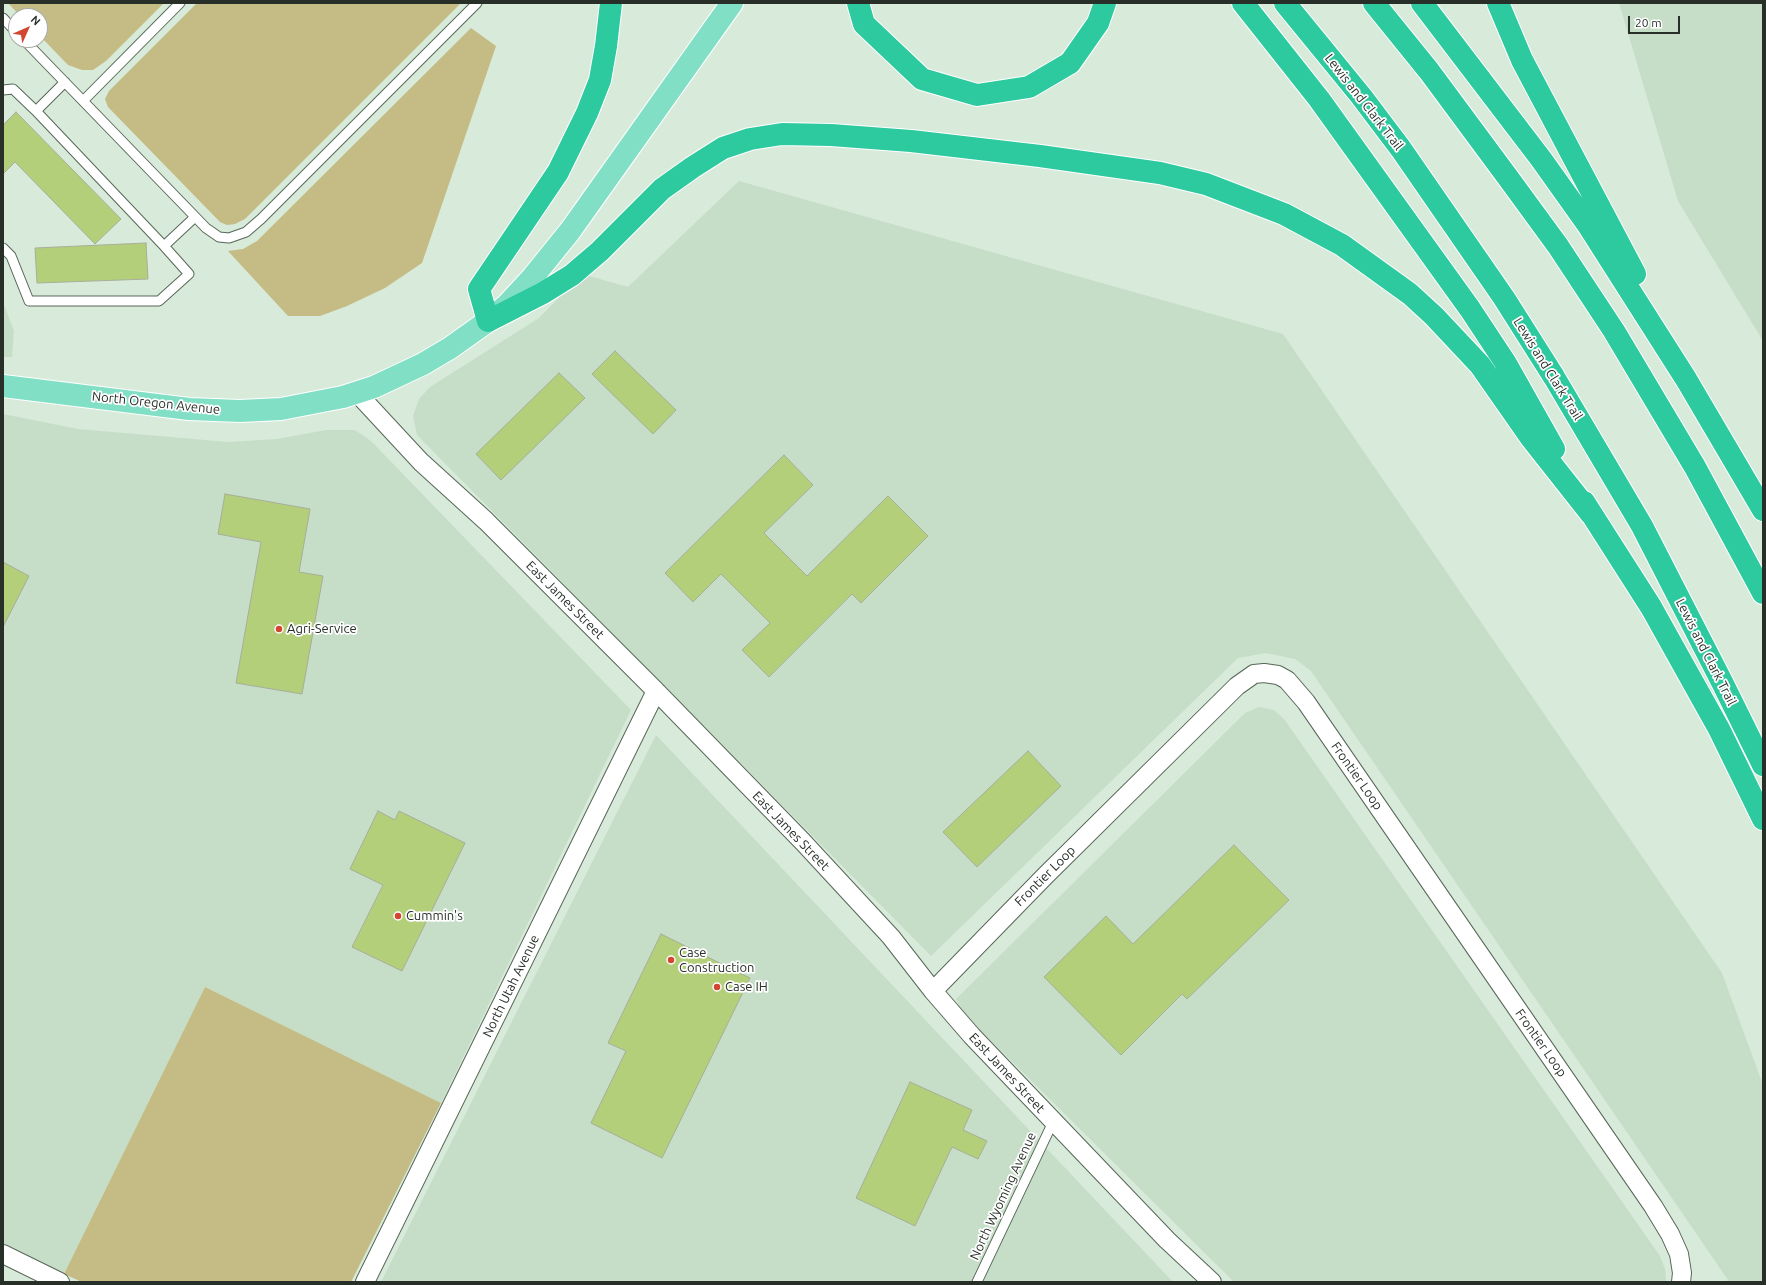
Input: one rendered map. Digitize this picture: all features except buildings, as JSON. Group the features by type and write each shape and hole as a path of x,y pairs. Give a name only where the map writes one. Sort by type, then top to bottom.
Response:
{"highway":[{"path":"611,3 600,80 587,112 558,172 479,289 488,321 543,293 572,275 600,251 662,188 723,148 750,139 782,134 831,135 1040,156 1160,173 1206,184 1284,214 1342,245 1410,294 1434,316 1480,365 1531,438 1591,514"},
{"path":"858,3 864,24 922,79 977,95 1029,86 1070,63 1098,23 1105,3"},
{"path":"1243,3 1323,104 1470,309 1505,362 1591,514 1651,607 1719,729 1763,819"},
{"name":"Lewis and Clark Trail","path":"1285,3 1361,96 1401,149 1504,298 1554,377 1642,526 1763,765"},
{"path":"1374,3 1429,71 1509,178 1558,246 1610,324 1695,467 1763,593"},
{"path":"1422,3 1541,159 1588,225 1686,379 1763,510"},
{"path":"1498,3 1522,60 1640,285 1686,379"}],"main road":[{"name":"North Oregon Avenue","path":"3,386 189,409 240,411 323,402 374,387 423,364 450,348 488,321 532,278 570,231 732,3"}],"street":[{"name":"East James Street","path":"357,393 421,462 486,521 656,691 859,902 891,937 933,991 972,1036 1167,1240 1212,1282"},
{"name":"Frontier Loop","path":"933,991 1045,876 1236,686 1254,674 1264,673 1278,675 1287,680 1306,702 1653,1206 1677,1249 1681,1264 1681,1282"},
{"name":"North Utah Avenue","path":"365,1282 656,691"},
{"path":"3,1254 60,1282"}],"lane":[{"path":"83,101 180,3"},
{"path":"32,48 194,217 213,234 219,237 235,237 246,232 272,208 477,3"},
{"path":"36,111 65,82"},
{"path":"3,90 13,89 36,111 189,274 159,301 29,301 11,256 3,248"},
{"path":"164,246 194,217"},
{"name":"North Wyoming Avenue","path":"977,1282 1053,1122"}],"shaded area":[{"path":"8,3 164,3 106,61 93,70 82,70 68,65 48,44 48,8 13,8"},
{"path":"197,3 461,3 245,219 235,224 227,225 220,222 108,107 105,99 109,91"},
{"path":"1619,3 1763,3 1763,341 1678,201"},
{"path":"471,28 496,46 422,263 385,288 347,306 320,316 288,316 228,251 243,249 257,241"},
{"path":"739,181 1283,334 1722,973 1763,1085 1763,1282 1725,1282 1728,1280 1311,671 1295,659 1266,653 1238,658 931,956 417,435 413,416 419,399 430,387 539,318 582,274 628,287"},
{"path":"3,302 14,331 12,357 3,357"},
{"path":"3,414 78,429 228,442 277,439 326,430 355,430 371,441 631,710 441,1103 205,987 64,1274 3,1243"},
{"path":"1259,707 1274,710 1284,719 1660,1256 1665,1269 1666,1282 1234,1282 963,1013 956,999 1245,713"},
{"path":"656,735 1173,1282 381,1282"},
{"path":"205,987 441,1103 351,1282 82,1282 64,1274"}],"place":[{"name":"Agri-Service","path":"279,629"},
{"name":"Cummin's","path":"398,916"},
{"name":"Case Construction","path":"671,960"},
{"name":"Case IH","path":"717,987"}]}
